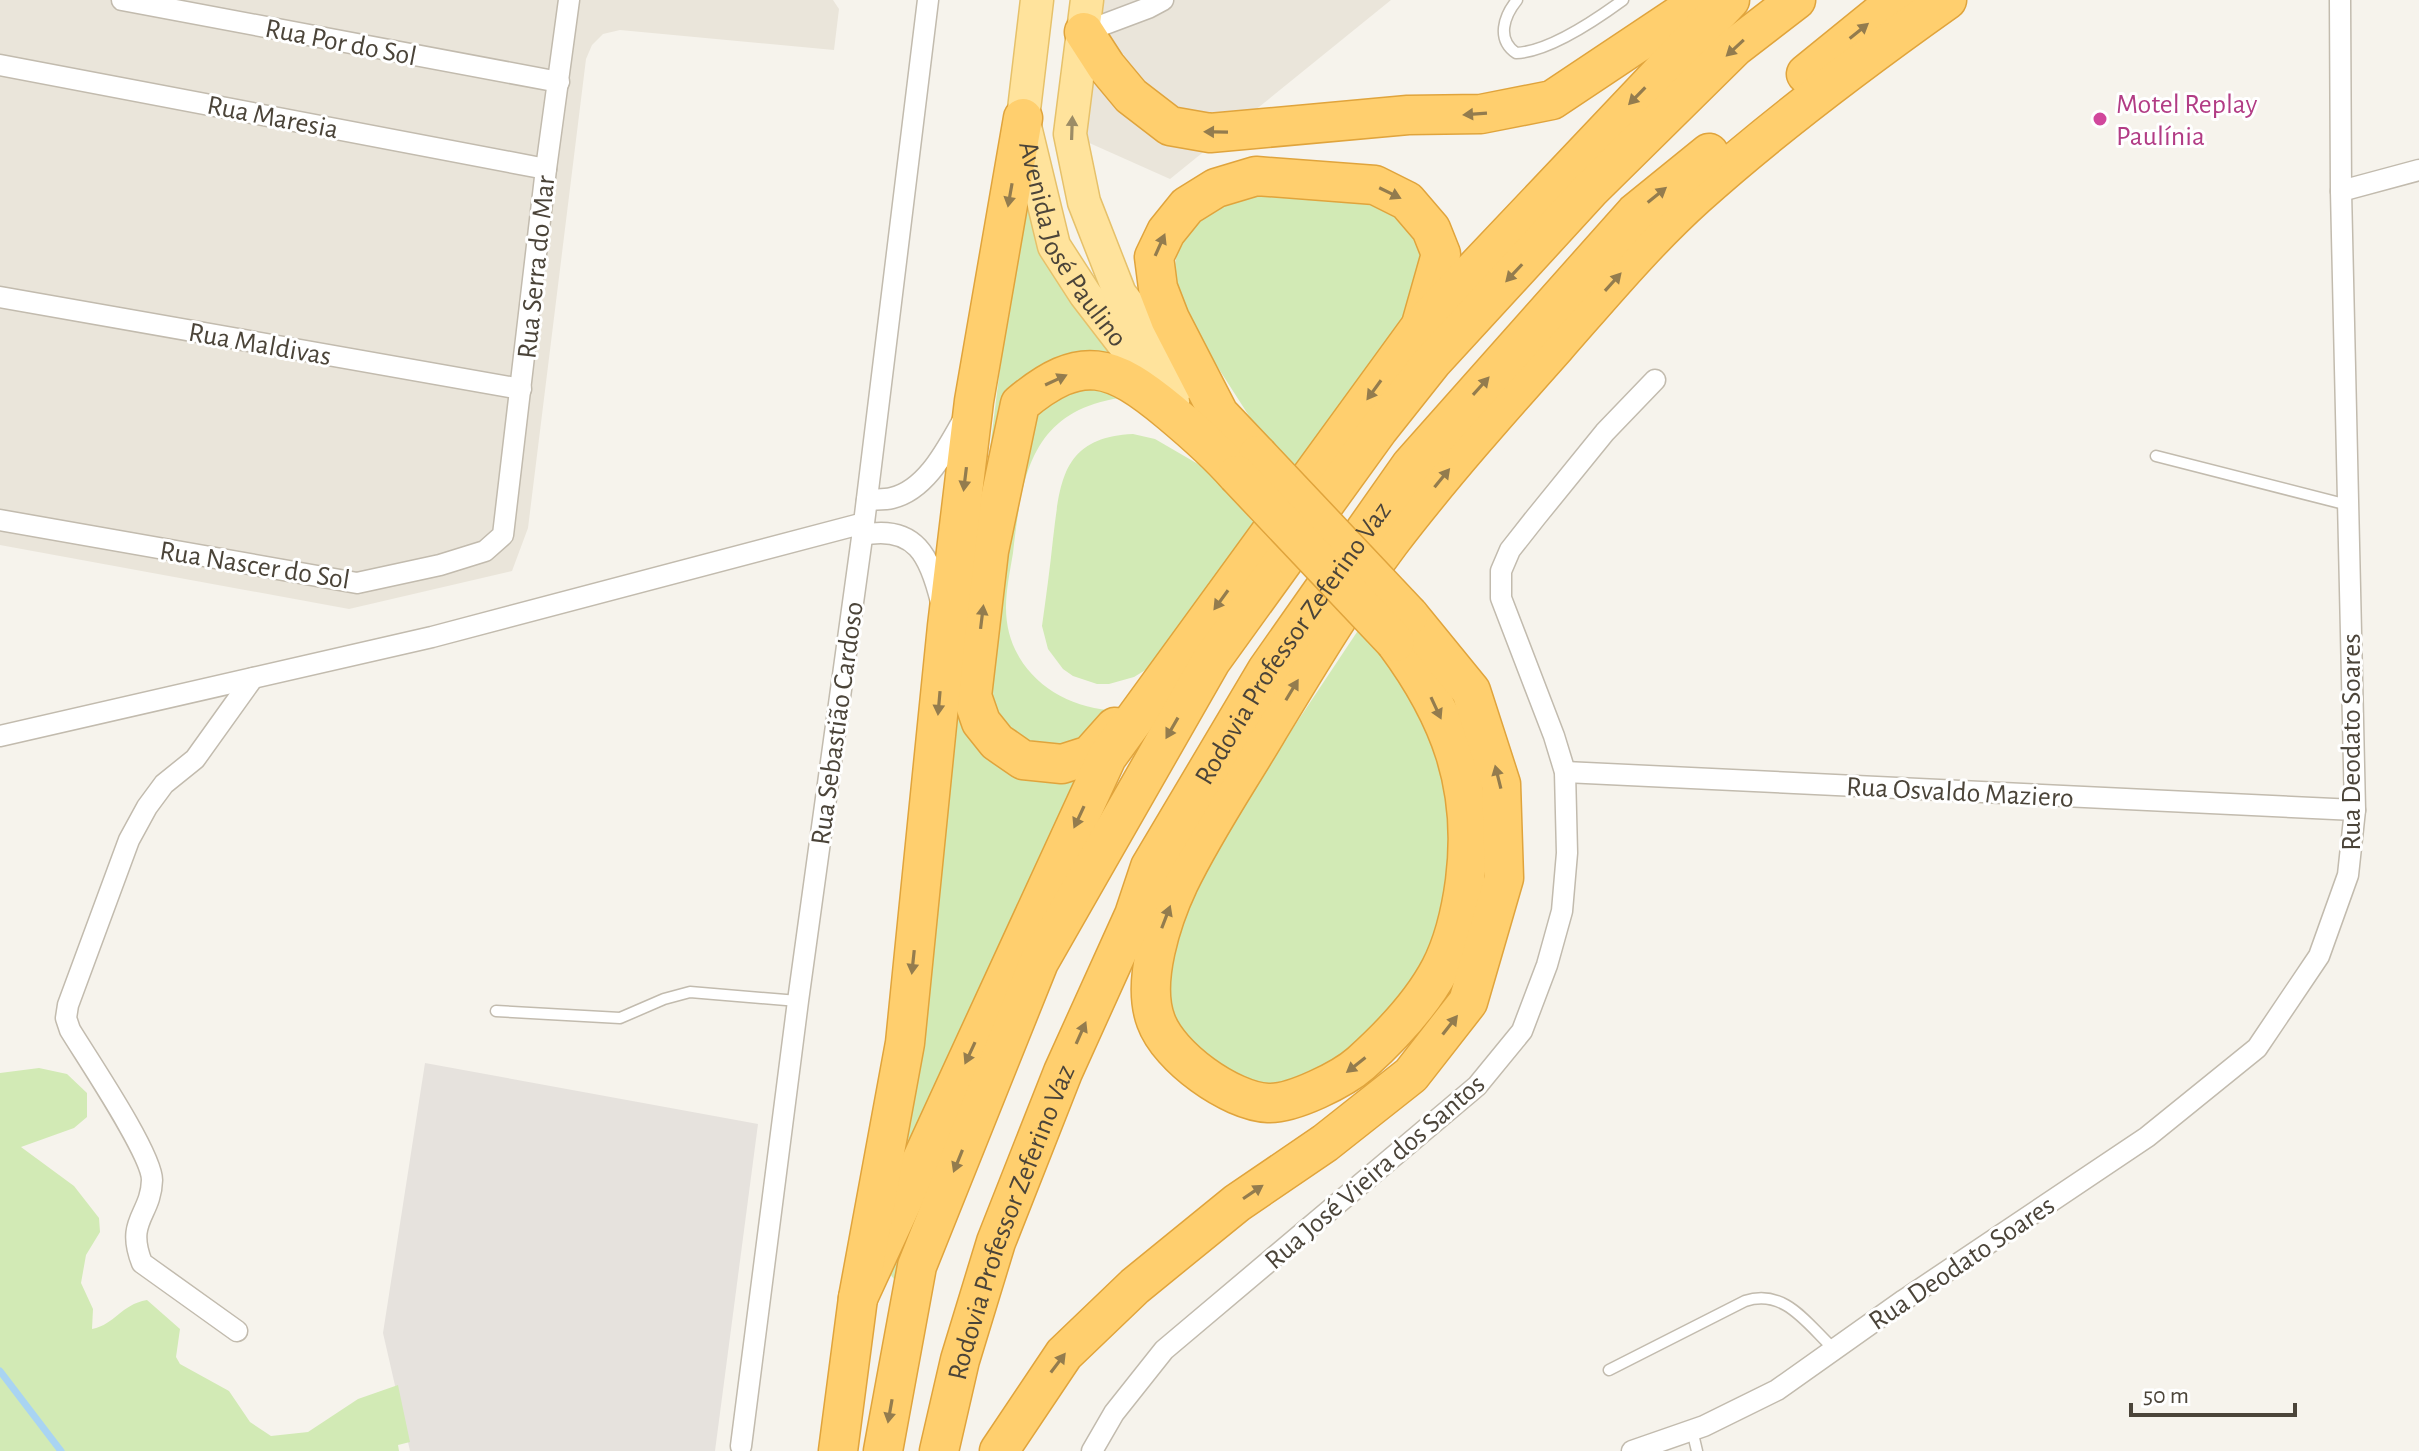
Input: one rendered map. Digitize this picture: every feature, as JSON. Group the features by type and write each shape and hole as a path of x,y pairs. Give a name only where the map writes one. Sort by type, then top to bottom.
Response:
{"highway":[{"path":"1085,16 1106,66 1131,96 1170,126 1223,133 1408,115 1481,114 1552,100 1702,0"},
{"path":"858,1298 1107,757 1420,327 1575,160 1730,0"},
{"name":"Rodovia Professor Zeferino Vaz","path":"883,1451 917,1266 1039,962 1211,661 1378,430 1432,362 1602,178 1735,47 1796,0"},
{"name":"Rodovia Professor Zeferino Vaz","path":"939,1451 960,1360 996,1242 1063,1072 1134,915 1150,867 1267,670 1411,465 1635,213 1897,0"},
{"path":"1402,628 1449,736 1466,787 1469,848 1461,913 1439,970 1395,1031 1352,1071 1303,1095 1270,1103 1233,1094 1174,1051 1156,1023 1150,993 1158,937 1179,883 1304,670 1387,547 1451,466 1616,278 1694,198 1794,115 1947,0"},
{"path":"838,1451 858,1298 905,1043 947,626 974,401 1023,118"},
{"path":"1232,448 1158,288 1154,257 1166,232 1187,206 1216,188 1256,176 1375,185 1407,201 1431,229 1441,254 1420,327"},
{"path":"999,1451 1064,1354 1135,1286 1237,1203 1325,1143 1411,1075 1468,1002 1504,878 1501,784 1471,691 1402,628 1232,448 1140,387 1102,370 1055,378 1020,404 989,551 972,696 981,722 997,742 1023,760 1062,764 1090,755 1159,674 1174,664"},
{"path":"1031,1401 1036,1451"}],"main road":[{"name":"Avenida José Paulino","path":"1037,0 1023,118 1054,246 1085,294 1128,350 1232,448"},
{"name":"Avenida José Paulino","path":"1085,16 1070,134 1084,202 1120,294 1232,448"}],"street":[{"name":"Rua Por do Sol","path":"122,0 559,82"},
{"name":"Rua Serra do Mar","path":"503,535 569,0"},
{"name":"Rua Sebastião Cardoso","path":"741,1446 867,500 928,0"},
{"path":"1085,16 1148,8 1163,0"},
{"name":"Rua Deodato Soares","path":"1632,1451 1692,1430 1777,1390 2147,1137 2257,1048 2319,956 2348,875 2355,810 2341,191 2340,0"},
{"name":"Rua Maresia","path":"0,65 546,169"},
{"path":"2341,191 2419,170"},
{"name":"Rua Maldivas","path":"0,297 521,389"},
{"name":"Rua José Vieira dos Santos","path":"1092,1451 1114,1413 1164,1350 1477,1086 1522,1031 1547,965 1562,911 1567,853 1565,772 1501,598 1501,571 1510,550 1536,517 1605,432 1655,380"},
{"path":"867,500 891,498 908,492 917,484 934,468 974,401"},
{"name":"Rua Nascer do Sol","path":"0,520 357,583 440,565 485,551 503,535"},
{"path":"0,736 432,637 863,529 893,533 909,539 923,553 932,569 947,626"},
{"path":"237,1331 142,1263 136,1248 135,1232 152,1179 145,1155 70,1030 66,1018 68,1005 129,840 147,807 164,784 195,759 253,678"},
{"name":"Rua Osvaldo Maziero","path":"1565,772 2355,810"}],"lane":[{"path":"1517,0 1506,14 1503,27 1508,45 1516,53 1546,45 1598,19 1623,0"},
{"path":"2156,456 2348,505"},
{"path":"496,1011 620,1018 664,999 690,992 798,1001"},
{"path":"1609,1370 1760,1296 1774,1298 1787,1305 1834,1349"},
{"path":"1692,1430 1697,1451"}],"shaded area":[{"path":"0,0 833,0 839,9 834,50 620,30 603,34 592,45 586,59 528,528 512,571 349,609 0,545"},
{"path":"1071,0 1391,0 1170,179 1058,129"},
{"path":"425,1063 758,1124 715,1451 410,1451 383,1333"}],"green space":[{"path":"1023,182 1130,367 1127,397 1095,404 1070,415 1052,430 1038,449 1021,496 1007,594 1008,629 1014,648 1037,679 1070,701 1109,710 1027,948 901,1280 894,1279 885,1268 926,967"},
{"path":"1229,195 1357,196 1385,209 1402,222 1415,238 1424,258 1428,292 1303,476 1251,419 1179,307 1173,277 1178,247 1185,233"},
{"path":"1133,434 1155,439 1210,471 1259,529 1175,652 1134,677 1097,684 1063,669 1048,649 1042,626 1058,499 1069,466 1078,454 1109,437"},
{"path":"1359,629 1401,670 1452,780 1449,903 1412,988 1340,1063 1279,1085 1241,1079 1207,1061 1173,1020 1162,950 1241,806"},
{"path":"39,1068 67,1074 87,1093 87,1117 74,1128 21,1147 74,1186 99,1218 100,1232 86,1255 81,1283 93,1309 92,1329 107,1323 130,1306 147,1300 180,1329 176,1357 180,1364 229,1391 250,1422 271,1436 308,1432 358,1399 398,1385 410,1442 398,1445 399,1451 0,1451 0,1073"}],"waterway":[{"path":"0,1371 61,1451"}],"place":[{"name":"Motel Replay Paulínia","path":"2100,119"}]}
